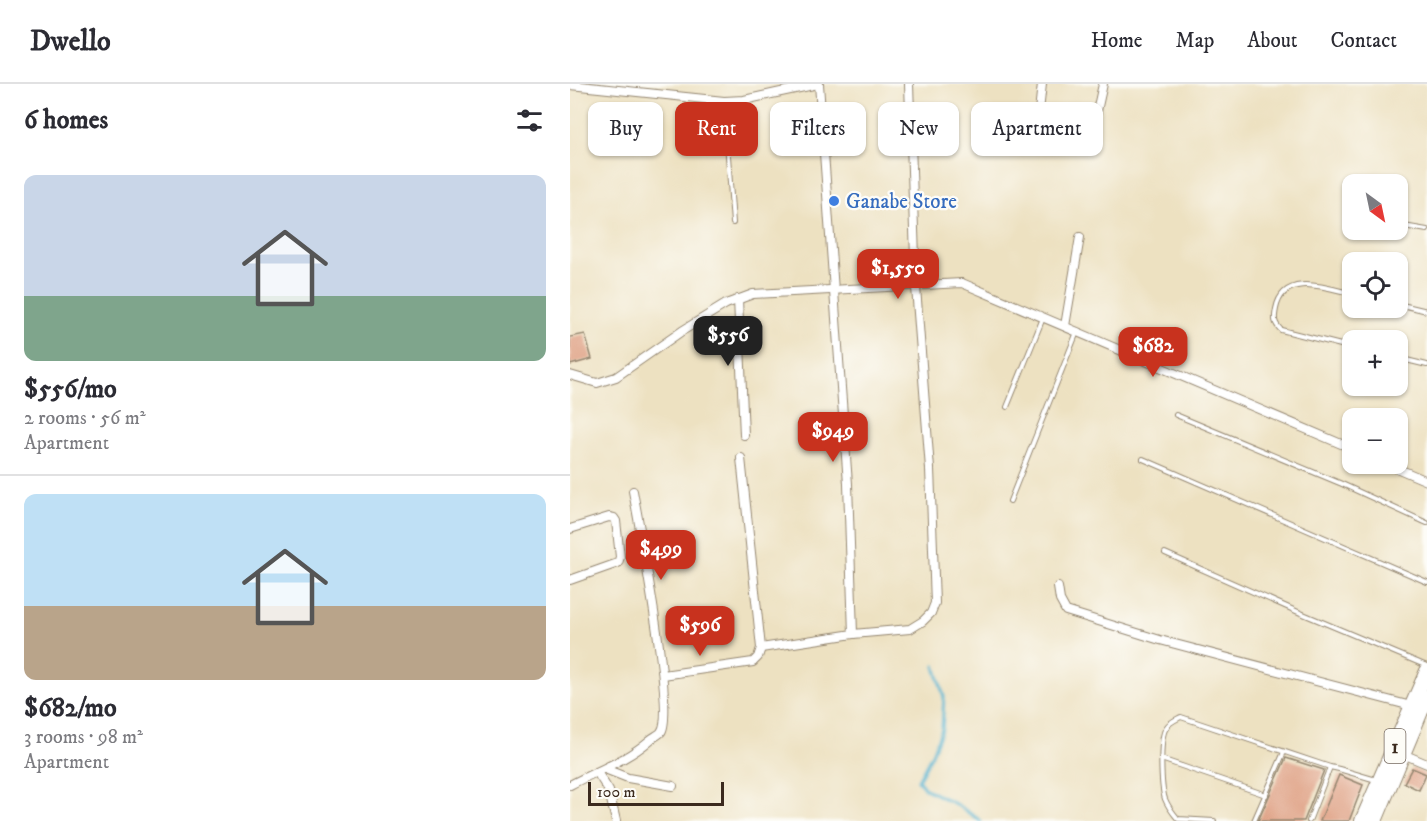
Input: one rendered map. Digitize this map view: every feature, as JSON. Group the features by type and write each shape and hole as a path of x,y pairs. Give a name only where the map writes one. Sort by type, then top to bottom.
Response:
{"highway":[{"name":"1","path":"1375,821 1403,754 1420,704 1427,671"},
{"name":"1","path":"1362,821 1420,704"}],"street":[{"path":"570,85 723,101 744,100 819,84 848,483 853,634"},
{"path":"761,648 910,628 923,621 931,613 936,603 930,469 916,287 909,84"},
{"path":"1040,102 1042,84"},
{"path":"1099,102 1103,84"},
{"path":"1065,326 1080,237"},
{"path":"570,375 597,383 616,377 682,331 738,298 753,294 962,283 1342,444"},
{"path":"738,298 744,435"},
{"path":"663,675 753,662 758,657 761,648 741,458"},
{"path":"1408,473 1427,481"},
{"path":"570,784 636,752 662,732 666,720 663,675 633,491"},
{"path":"570,529 609,517 614,518 620,557 615,565 570,580"},
{"path":"1058,587 1060,600 1066,611 1171,643 1420,704"},
{"path":"1403,754 1427,764"},
{"path":"605,769 628,778 673,786"},
{"path":"597,772 609,791 617,821"}],"lane":[{"path":"723,101 733,223"},
{"path":"1408,227 1427,230"},
{"path":"1342,292 1310,285 1289,288 1281,294 1274,319 1275,324 1281,330 1342,345"},
{"path":"1408,306 1427,311"},
{"path":"1007,406 1043,317"},
{"path":"1010,501 1077,331"},
{"path":"1408,360 1427,365"},
{"path":"1176,415 1342,484 1427,523"},
{"path":"1143,459 1427,582"},
{"path":"1165,553 1325,624 1427,666"},
{"path":"1214,821 1178,819 1170,810 1165,798 1161,759 1164,729 1181,717 1380,782"},
{"path":"1254,821 1284,752"},
{"path":"1161,759 1266,795"},
{"path":"1309,821 1330,767"}],"building":[{"path":"585,334 592,359 570,365 570,337"},
{"path":"1286,758 1324,770 1304,821 1258,821"},
{"path":"1412,768 1426,774 1419,790 1404,783"},
{"path":"1339,775 1363,785 1349,821 1320,821"}],"waterway":[{"path":"935,666 944,697 942,729 918,780 924,788 957,805 981,821"}],"place":[{"name":"Ganabe Store","path":"834,201"}]}
